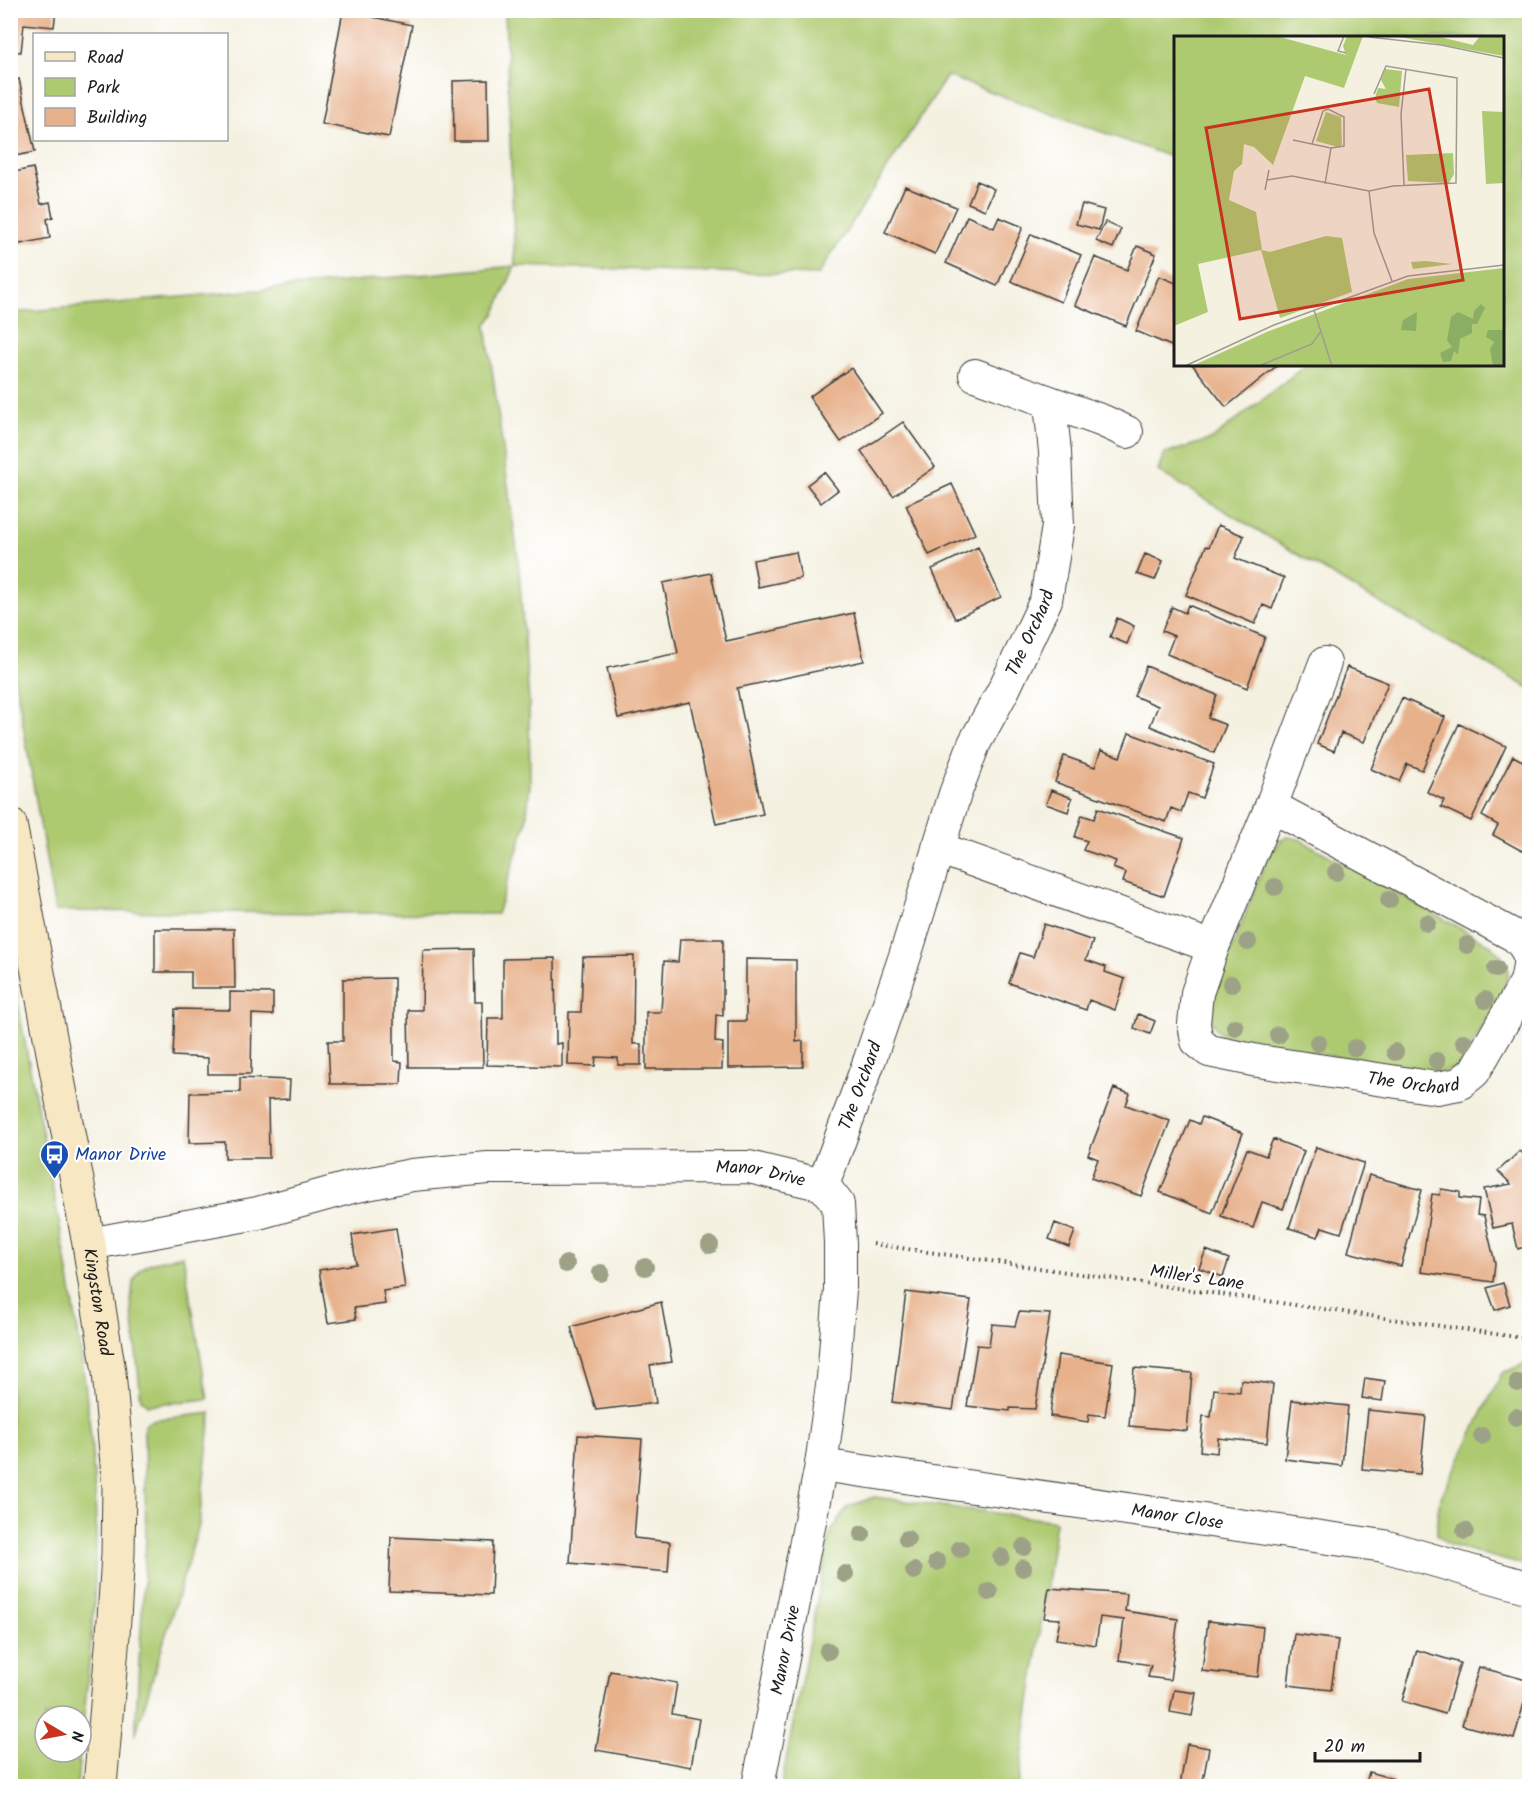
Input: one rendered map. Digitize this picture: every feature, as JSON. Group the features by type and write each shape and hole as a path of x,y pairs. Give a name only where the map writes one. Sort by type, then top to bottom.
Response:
{"main road":[{"name":"Kingston Road","path":"10,824 89,1244 110,1372 119,1487 118,1554 100,1786"}],"street":[{"path":"975,375 1050,404 1103,421 1127,432"},
{"name":"The Orchard","path":"823,1185 870,1059 955,794 974,744 1004,689 1046,600 1058,525 1050,404"},
{"name":"The Orchard","path":"1270,806 1515,936 1527,948 1529,965 1526,982 1474,1072 1459,1084 1437,1088 1258,1061 1209,1051 1197,1041 1194,1024 1197,993 1213,947 1326,663"},
{"path":"938,848 1213,947"},
{"name":"Manor Drive","path":"89,1244 258,1213 352,1187 412,1175 488,1168 749,1167 823,1185 838,1204 840,1242 840,1290 833,1378 821,1465 758,1786"},
{"name":"Manor Close","path":"821,1465 1384,1546 1530,1588"}],"path":[{"name":"Miller's Lane","path":"870,1243 1530,1339"}],"green space":[{"path":"505,11 1529,11 1529,688 1364,594 1158,471 1164,454 1212,439 1305,366 1504,366 1504,36 1174,36 1174,163 1171,157 947,76 818,275 515,266"},
{"path":"515,266 495,313 486,326 518,558 529,702 530,784 526,823 497,914 55,911 11,655 11,313"},
{"path":"1288,837 1299,839 1491,945 1502,957 1508,972 1507,980 1487,1020 1457,1068 1442,1072 1410,1069 1226,1039 1215,1027 1210,1014 1211,1002 1267,858 1281,840"},
{"path":"10,963 74,1308 93,1458 96,1527 96,1559 85,1704 33,1704 33,1764 79,1764 77,1786 11,1786"},
{"path":"183,1255 208,1399 147,1405 141,1399 131,1301 133,1282 140,1270 150,1263"},
{"path":"1529,1362 1529,1567 1447,1544 1437,1534 1437,1520 1440,1499 1502,1373"},
{"path":"211,1413 199,1525 135,1736 146,1539 145,1424 151,1420"},
{"path":"874,1497 1056,1521 1018,1786 781,1786 830,1534 847,1507"}],"building":[{"path":"10,10 56,10 54,27 24,24 21,52 10,51"},
{"path":"343,11 412,25 389,137 322,124"},
{"path":"19,79 35,152 10,157 10,81"},
{"path":"488,80 489,141 454,141 453,81"},
{"path":"33,168 41,204 50,202 53,217 47,219 50,238 10,246 10,173"},
{"path":"977,181 994,189 985,210 968,203"},
{"path":"905,186 956,207 935,254 885,232"},
{"path":"1082,204 1104,210 1099,230 1076,224"},
{"path":"967,216 994,228 999,217 1023,227 997,286 946,263"},
{"path":"1105,222 1121,229 1113,248 1096,241"},
{"path":"1031,234 1081,255 1061,302 1011,281"},
{"path":"1137,246 1156,254 1126,326 1075,305 1095,257 1127,270"},
{"path":"1159,276 1174,282 1174,347 1136,331"},
{"path":"1194,366 1277,366 1226,407"},
{"path":"851,368 882,413 841,442 809,397"},
{"path":"903,422 935,467 893,496 861,451"},
{"path":"824,472 838,490 821,503 807,485"},
{"path":"952,484 975,534 929,555 906,505"},
{"path":"1218,525 1244,536 1235,558 1284,578 1272,609 1263,605 1255,624 1186,595 1206,546 1209,547"},
{"path":"978,547 1001,597 955,619 932,569"},
{"path":"796,552 801,578 758,587 753,560"},
{"path":"1145,554 1163,561 1155,580 1137,574"},
{"path":"711,573 726,641 854,613 864,661 737,688 763,814 716,824 690,702 618,718 607,668 678,653 663,583"},
{"path":"1188,605 1265,637 1247,688 1167,654 1174,636 1162,631 1172,607 1185,613"},
{"path":"1117,618 1134,626 1127,644 1110,637"},
{"path":"1146,666 1217,695 1208,718 1226,725 1214,753 1150,726 1158,706 1134,696"},
{"path":"1347,667 1388,683 1364,742 1341,733 1334,751 1317,744"},
{"path":"1402,698 1445,717 1422,770 1407,764 1399,781 1371,769"},
{"path":"1459,724 1506,746 1471,821 1441,807 1444,800 1427,792"},
{"path":"1129,733 1214,764 1202,798 1188,793 1181,812 1171,808 1166,822 1055,782 1064,756 1095,767 1101,750 1120,757"},
{"path":"1513,756 1530,765 1530,838 1522,851 1493,835 1498,825 1482,816"},
{"path":"1051,790 1072,798 1068,812 1046,804"},
{"path":"1098,808 1184,838 1164,896 1123,882 1126,873 1113,868 1116,861 1083,850 1087,841 1075,837 1082,815 1094,819"},
{"path":"1044,924 1093,941 1086,960 1106,967 1105,972 1125,979 1115,1010 1089,1000 1086,1010 1009,983 1020,953 1033,957"},
{"path":"155,929 234,929 235,988 191,988 191,972 155,972"},
{"path":"680,939 723,939 723,1016 716,1015 715,1042 723,1043 722,1069 646,1069 646,1012 661,1012 664,961 678,962"},
{"path":"474,949 475,1002 482,1002 483,1067 409,1067 408,1010 422,1010 423,950"},
{"path":"634,956 633,1044 641,1044 641,1065 618,1065 618,1058 596,1057 595,1066 568,1065 569,1012 581,1012 583,957"},
{"path":"555,958 556,1044 562,1043 562,1067 487,1065 488,1018 503,1018 503,959"},
{"path":"746,959 796,960 796,1042 803,1041 803,1067 728,1068 728,1021 746,1021"},
{"path":"394,978 394,1061 402,1062 401,1084 330,1084 328,1041 343,1041 343,979"},
{"path":"230,992 273,993 273,1015 252,1014 251,1074 208,1074 208,1058 173,1056 175,1009 230,1010"},
{"path":"1138,1014 1155,1021 1150,1034 1134,1028"},
{"path":"240,1078 290,1080 289,1099 268,1100 269,1158 225,1158 225,1142 189,1143 190,1093 240,1092"},
{"path":"1114,1088 1130,1094 1126,1105 1170,1121 1141,1196 1091,1178 1098,1159 1088,1155"},
{"path":"1202,1117 1243,1133 1212,1213 1160,1192 1190,1120 1199,1124"},
{"path":"1273,1139 1304,1151 1283,1209 1262,1202 1253,1228 1221,1216 1247,1149 1266,1156"},
{"path":"1316,1147 1364,1163 1341,1233 1322,1227 1318,1237 1289,1228"},
{"path":"1520,1151 1530,1160 1530,1245 1518,1249 1512,1224 1493,1228 1484,1189 1511,1184 1498,1171"},
{"path":"1369,1175 1422,1190 1401,1266 1348,1252"},
{"path":"1441,1189 1460,1192 1460,1198 1479,1200 1477,1215 1484,1216 1495,1263 1493,1282 1421,1272 1432,1194 1440,1195"},
{"path":"1055,1223 1075,1231 1069,1247 1049,1239"},
{"path":"396,1228 405,1288 383,1291 385,1304 354,1308 356,1319 328,1323 319,1270 356,1264 352,1235"},
{"path":"1206,1250 1229,1259 1223,1277 1199,1268"},
{"path":"1503,1283 1510,1305 1495,1310 1487,1288"},
{"path":"906,1292 971,1300 953,1410 892,1402"},
{"path":"661,1302 672,1362 650,1365 656,1403 596,1410 571,1327"},
{"path":"1019,1312 1050,1314 1035,1409 1010,1408 1010,1411 967,1406 977,1345 989,1346 992,1324 1015,1326"},
{"path":"1058,1355 1113,1363 1105,1416 1089,1414 1088,1422 1050,1416"},
{"path":"1134,1368 1192,1373 1187,1431 1129,1426"},
{"path":"1365,1378 1385,1381 1382,1401 1362,1398"},
{"path":"1241,1380 1273,1384 1267,1443 1218,1438 1217,1453 1200,1451 1203,1416 1211,1417 1214,1389 1240,1392"},
{"path":"1292,1400 1348,1406 1342,1466 1285,1459"},
{"path":"1368,1410 1426,1416 1420,1474 1362,1469"},
{"path":"578,1435 642,1439 634,1538 670,1542 668,1572 570,1563"},
{"path":"391,1537 493,1542 491,1595 389,1591"},
{"path":"1049,1588 1127,1594 1125,1611 1178,1619 1170,1680 1148,1677 1151,1665 1119,1660 1124,1620 1100,1617 1096,1645 1056,1639 1060,1619 1044,1618"},
{"path":"1208,1621 1263,1627 1258,1677 1202,1671"},
{"path":"1294,1634 1338,1640 1331,1690 1288,1685"},
{"path":"1417,1650 1460,1663 1445,1714 1402,1701"},
{"path":"1479,1667 1530,1681 1514,1739 1462,1725"},
{"path":"610,1671 677,1683 672,1714 699,1719 691,1767 596,1750"},
{"path":"1174,1690 1196,1693 1192,1716 1170,1712"},
{"path":"1187,1744 1209,1748 1202,1786 1180,1786"},
{"path":"1369,1772 1394,1779 1391,1786 1365,1786"}],"place":[{"name":"Manor Drive","path":"54,1180"}]}
